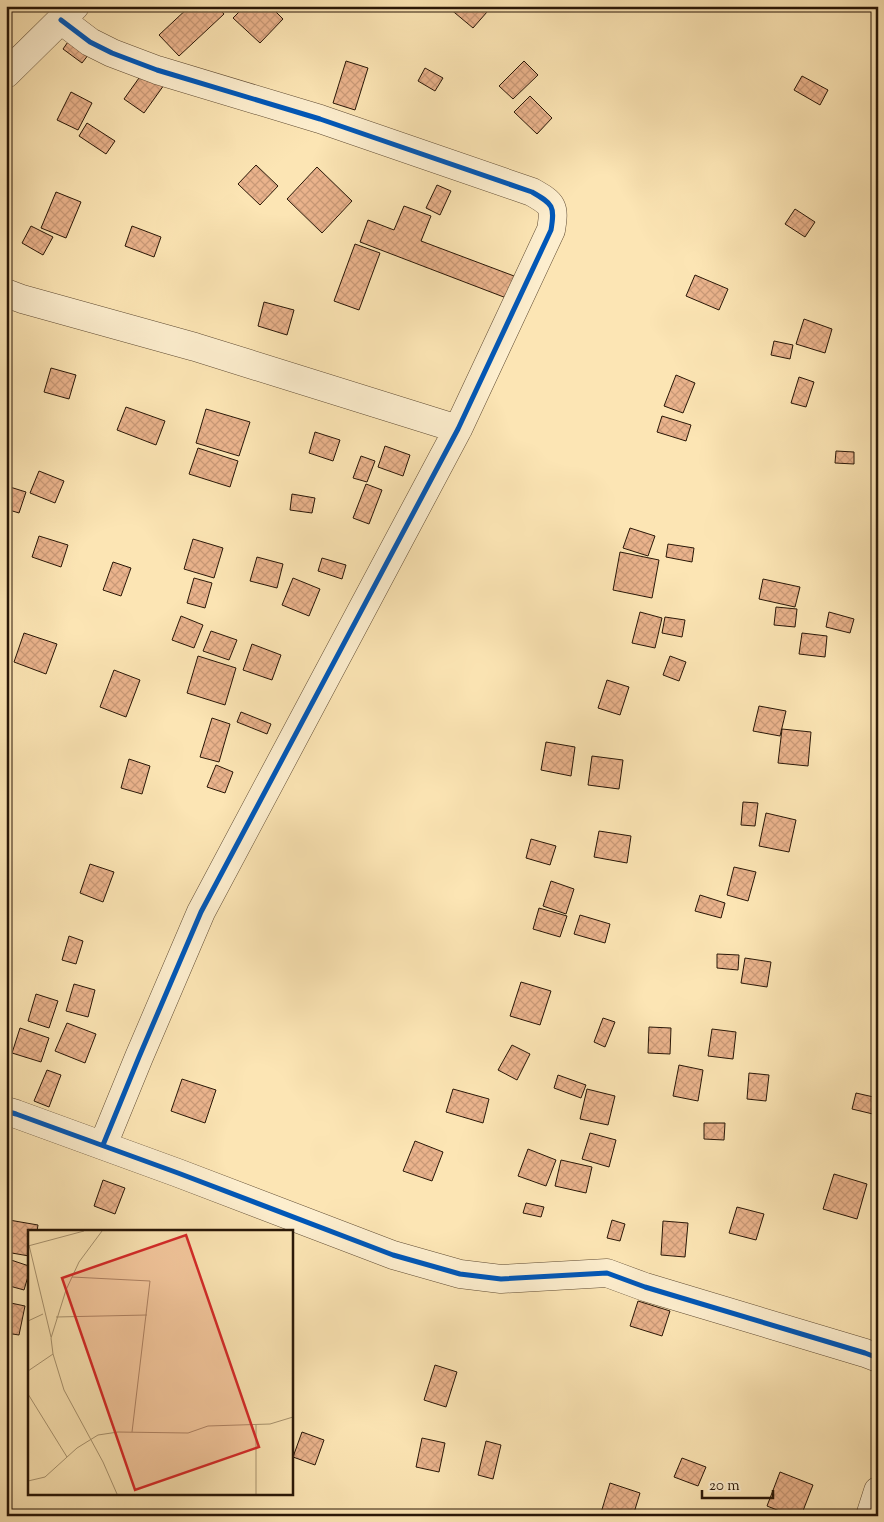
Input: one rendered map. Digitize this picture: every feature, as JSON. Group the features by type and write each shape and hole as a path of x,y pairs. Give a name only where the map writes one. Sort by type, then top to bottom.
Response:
{"street":[{"path":"6,74 68,13 90,42 112,53 157,70 320,119 532,192 549,201 554,214 551,230 458,429 201,912 139,1057 104,1146"},
{"path":"6,293 22,300 195,347 458,429"},
{"path":"6,1111 394,1255 460,1274 501,1280 607,1273 645,1287 865,1352 878,1358"},
{"path":"870,1516 878,1491"}],"building":[{"path":"190,6 217,6 224,14 179,56 159,35"},
{"path":"245,6 270,6 283,19 260,43 233,18"},
{"path":"450,6 480,6 487,12 473,28 449,8"},
{"path":"72,36 92,50 82,63 63,49"},
{"path":"346,61 368,68 355,110 333,103"},
{"path":"524,61 538,75 513,99 499,86"},
{"path":"425,68 443,78 435,91 418,81"},
{"path":"144,71 164,85 144,113 124,99"},
{"path":"802,76 828,90 820,105 794,90"},
{"path":"71,92 92,103 78,130 57,120"},
{"path":"530,96 552,118 537,134 514,112"},
{"path":"87,123 115,141 106,154 79,136"},
{"path":"256,165 278,186 260,205 238,184"},
{"path":"317,167 352,201 322,233 287,199"},
{"path":"437,185 451,191 440,215 426,208"},
{"path":"56,192 81,202 66,238 41,228"},
{"path":"404,206 431,216 421,241 530,282 522,304 360,242 368,220 394,230"},
{"path":"795,209 815,222 805,237 785,224"},
{"path":"31,226 53,237 43,255 22,243"},
{"path":"132,226 161,237 154,257 125,246"},
{"path":"355,244 380,253 359,310 334,301"},
{"path":"695,275 728,289 719,310 686,296"},
{"path":"264,302 294,310 287,335 258,326"},
{"path":"804,319 832,329 825,353 796,344"},
{"path":"774,341 793,345 790,359 771,355"},
{"path":"51,368 76,375 69,399 44,392"},
{"path":"676,375 695,383 683,413 664,406"},
{"path":"799,377 814,382 806,407 791,403"},
{"path":"126,407 165,421 156,445 117,430"},
{"path":"206,409 250,422 239,456 196,443"},
{"path":"662,416 691,425 686,441 657,432"},
{"path":"315,432 340,440 333,461 309,453"},
{"path":"385,446 410,455 403,476 378,467"},
{"path":"198,448 238,461 230,487 189,474"},
{"path":"836,451 854,452 854,464 835,463"},
{"path":"361,456 375,461 367,482 353,478"},
{"path":"39,471 64,481 55,503 30,493"},
{"path":"366,484 382,490 369,524 353,518"},
{"path":"10,487 26,492 19,513 6,509 6,498"},
{"path":"292,494 315,498 312,513 290,510"},
{"path":"630,528 655,536 648,556 623,548"},
{"path":"39,536 68,545 61,567 32,557"},
{"path":"193,539 223,548 214,578 184,569"},
{"path":"668,544 694,548 692,562 666,557"},
{"path":"620,552 659,560 652,598 613,590"},
{"path":"257,557 283,564 277,588 250,581"},
{"path":"322,558 346,565 342,579 318,571"},
{"path":"113,562 131,568 121,596 103,590"},
{"path":"194,578 212,583 205,608 187,603"},
{"path":"293,578 320,589 309,616 282,605"},
{"path":"763,579 800,587 795,607 759,599"},
{"path":"776,607 797,609 795,627 774,625"},
{"path":"640,612 662,618 655,648 632,643"},
{"path":"829,612 854,619 850,633 826,627"},
{"path":"181,616 203,625 194,648 172,640"},
{"path":"665,617 685,620 682,637 662,633"},
{"path":"211,631 237,640 229,660 203,651"},
{"path":"24,633 57,644 46,674 14,662"},
{"path":"802,633 827,636 825,657 799,654"},
{"path":"252,644 281,655 272,680 243,670"},
{"path":"198,656 236,668 225,705 187,693"},
{"path":"670,656 686,662 679,681 663,675"},
{"path":"114,670 140,680 126,717 100,707"},
{"path":"607,680 629,687 620,715 598,708"},
{"path":"759,706 786,711 780,736 753,731"},
{"path":"241,712 271,724 267,734 237,722"},
{"path":"212,718 230,724 219,762 200,757"},
{"path":"782,729 811,732 808,766 778,763"},
{"path":"546,742 575,747 571,776 541,770"},
{"path":"592,756 623,760 619,789 588,785"},
{"path":"129,759 150,766 142,794 121,788"},
{"path":"216,765 233,772 225,793 207,787"},
{"path":"743,802 758,803 755,826 741,825"},
{"path":"766,813 796,820 789,852 759,846"},
{"path":"599,831 631,836 627,863 594,857"},
{"path":"531,839 556,846 550,865 526,858"},
{"path":"90,864 114,872 103,902 80,893"},
{"path":"734,867 756,872 748,901 727,895"},
{"path":"551,881 574,889 566,914 543,906"},
{"path":"700,895 725,903 721,918 695,911"},
{"path":"539,908 567,916 560,937 533,929"},
{"path":"580,915 610,924 605,943 574,934"},
{"path":"69,936 83,941 76,964 62,960"},
{"path":"717,954 739,955 738,970 717,968"},
{"path":"745,958 771,962 767,987 741,983"},
{"path":"521,982 551,991 540,1025 510,1016"},
{"path":"74,984 95,990 88,1017 66,1011"},
{"path":"36,994 58,1001 49,1028 28,1021"},
{"path":"603,1018 615,1022 605,1047 594,1042"},
{"path":"67,1023 96,1034 85,1063 55,1051"},
{"path":"649,1027 671,1028 670,1054 648,1053"},
{"path":"20,1028 49,1038 41,1062 12,1053"},
{"path":"712,1029 736,1032 733,1059 708,1056"},
{"path":"6,1038 10,1039 6,1053"},
{"path":"512,1045 530,1054 517,1080 498,1070"},
{"path":"679,1065 703,1070 698,1101 673,1096"},
{"path":"47,1070 61,1075 49,1107 34,1101"},
{"path":"749,1073 769,1075 766,1101 747,1099"},
{"path":"558,1075 586,1085 581,1098 554,1088"},
{"path":"182,1079 216,1090 205,1123 171,1111"},
{"path":"453,1089 489,1099 483,1123 446,1112"},
{"path":"587,1089 615,1096 608,1125 580,1119"},
{"path":"856,1093 878,1098 877,1115 852,1109"},
{"path":"704,1123 725,1123 724,1140 704,1139"},
{"path":"590,1133 616,1140 609,1167 582,1159"},
{"path":"415,1141 443,1152 432,1181 403,1171"},
{"path":"528,1149 556,1160 546,1186 518,1176"},
{"path":"561,1160 592,1167 586,1193 555,1186"},
{"path":"834,1174 867,1184 857,1219 823,1209"},
{"path":"103,1180 125,1188 115,1214 94,1206"},
{"path":"526,1203 544,1207 541,1217 523,1213"},
{"path":"737,1207 764,1214 756,1240 729,1233"},
{"path":"9,1220 38,1225 37,1230 28,1230 28,1256 6,1252 6,1234"},
{"path":"612,1220 625,1224 620,1241 607,1238"},
{"path":"663,1221 688,1223 685,1257 661,1255"},
{"path":"11,1260 28,1266 28,1276 24,1290 6,1285"},
{"path":"638,1301 670,1311 662,1336 630,1326"},
{"path":"6,1302 25,1306 19,1335 6,1333"},
{"path":"435,1365 457,1372 446,1407 424,1400"},
{"path":"302,1432 324,1440 315,1465 293,1457"},
{"path":"422,1438 445,1443 439,1472 416,1467"},
{"path":"486,1441 501,1445 493,1479 478,1475"},
{"path":"682,1458 706,1467 698,1486 674,1477"},
{"path":"780,1472 813,1485 801,1516 792,1516 767,1506"},
{"path":"610,1483 640,1493 633,1516 600,1516"}],"cycle path":[{"path":"61,20 90,42 112,53 157,70 320,119 532,192 551,206 553,216 551,230 458,429 201,912 103,1145"},
{"path":"6,1111 178,1173 393,1255 460,1274 501,1279 607,1273 645,1287 878,1358"}]}
